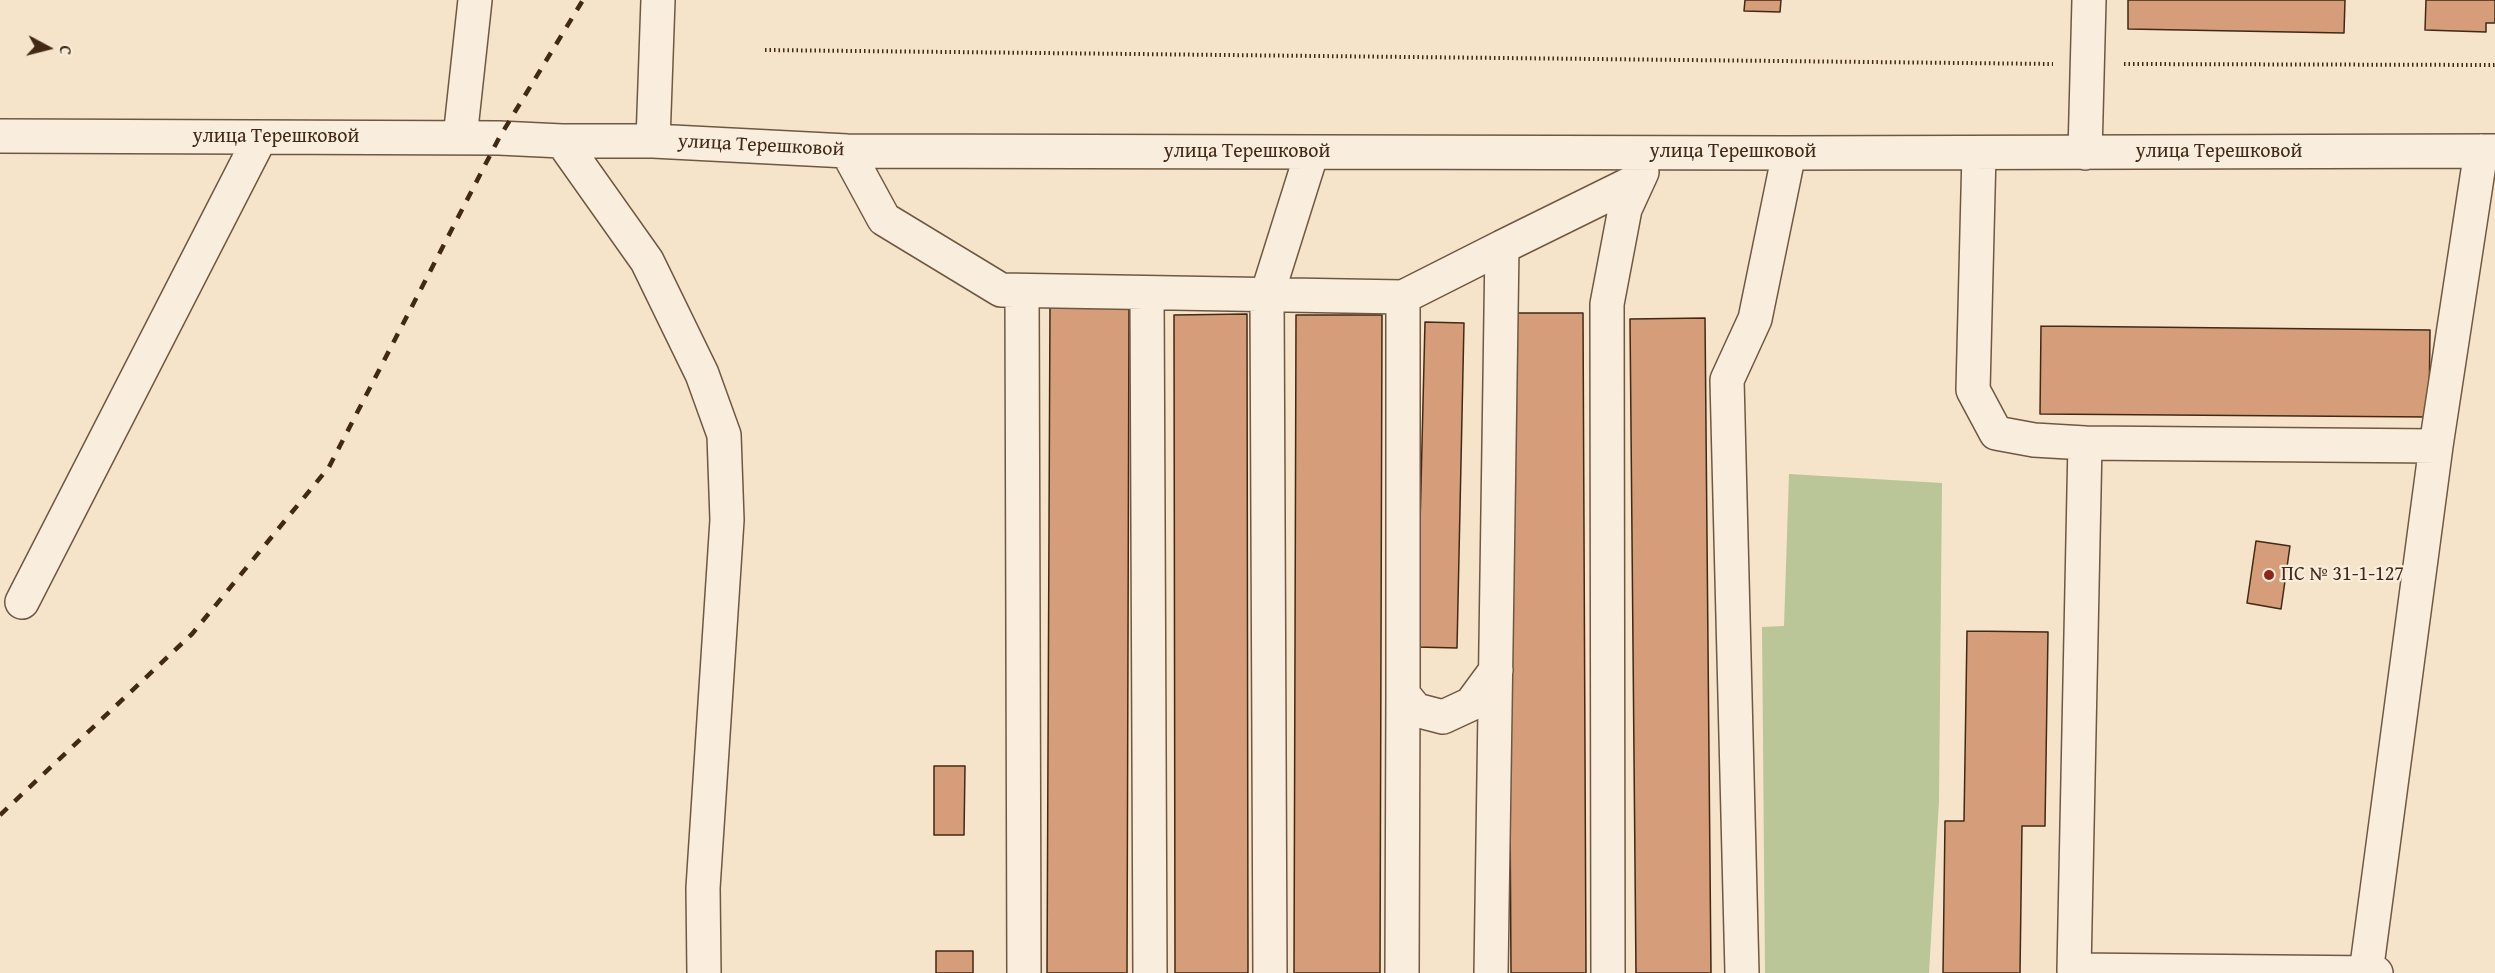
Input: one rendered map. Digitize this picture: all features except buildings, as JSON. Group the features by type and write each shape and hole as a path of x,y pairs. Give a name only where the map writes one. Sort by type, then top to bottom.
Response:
{"street":[{"path":"460,138 475,0"},
{"path":"653,141 658,0"},
{"path":"2085,153 2089,0"},
{"name":"улица Терешковой","path":"0,136 653,141 847,151 1312,152 1645,166 1789,153 2488,151"},
{"path":"22,602 260,138"},
{"path":"562,141 647,261 702,374 724,435 727,520 703,888 704,973"},
{"path":"847,151 884,219 1001,290 1022,291 1403,297 1502,248 1645,166"},
{"path":"2366,973 2436,446 2488,151"},
{"path":"1270,973 1267,295 1312,152"},
{"path":"1742,973 1727,380 1755,319 1789,153"},
{"path":"1979,153 1972,390 1996,433 2034,440 2085,442 2436,446"},
{"path":"1608,973 1607,304 1625,209 1645,166"},
{"path":"1491,973 1502,248"},
{"path":"1022,291 1024,973"},
{"path":"1147,293 1150,973"},
{"path":"1402,973 1403,297"},
{"path":"2085,442 2074,970 2376,973"},
{"path":"1403,694 1416,710 1443,717 1471,704 1496,670"}],"path":[{"path":"765,50 2088,64 2495,65"}],"green space":[{"path":"1789,474 1942,483 1939,801 1929,973 1765,973 1762,627 1784,626"}],"railway":[{"path":"0,815 192,634 329,467 499,138 583,0"}],"place":[{"name":"ПС № 31-1-127","path":"2269,575"}]}
